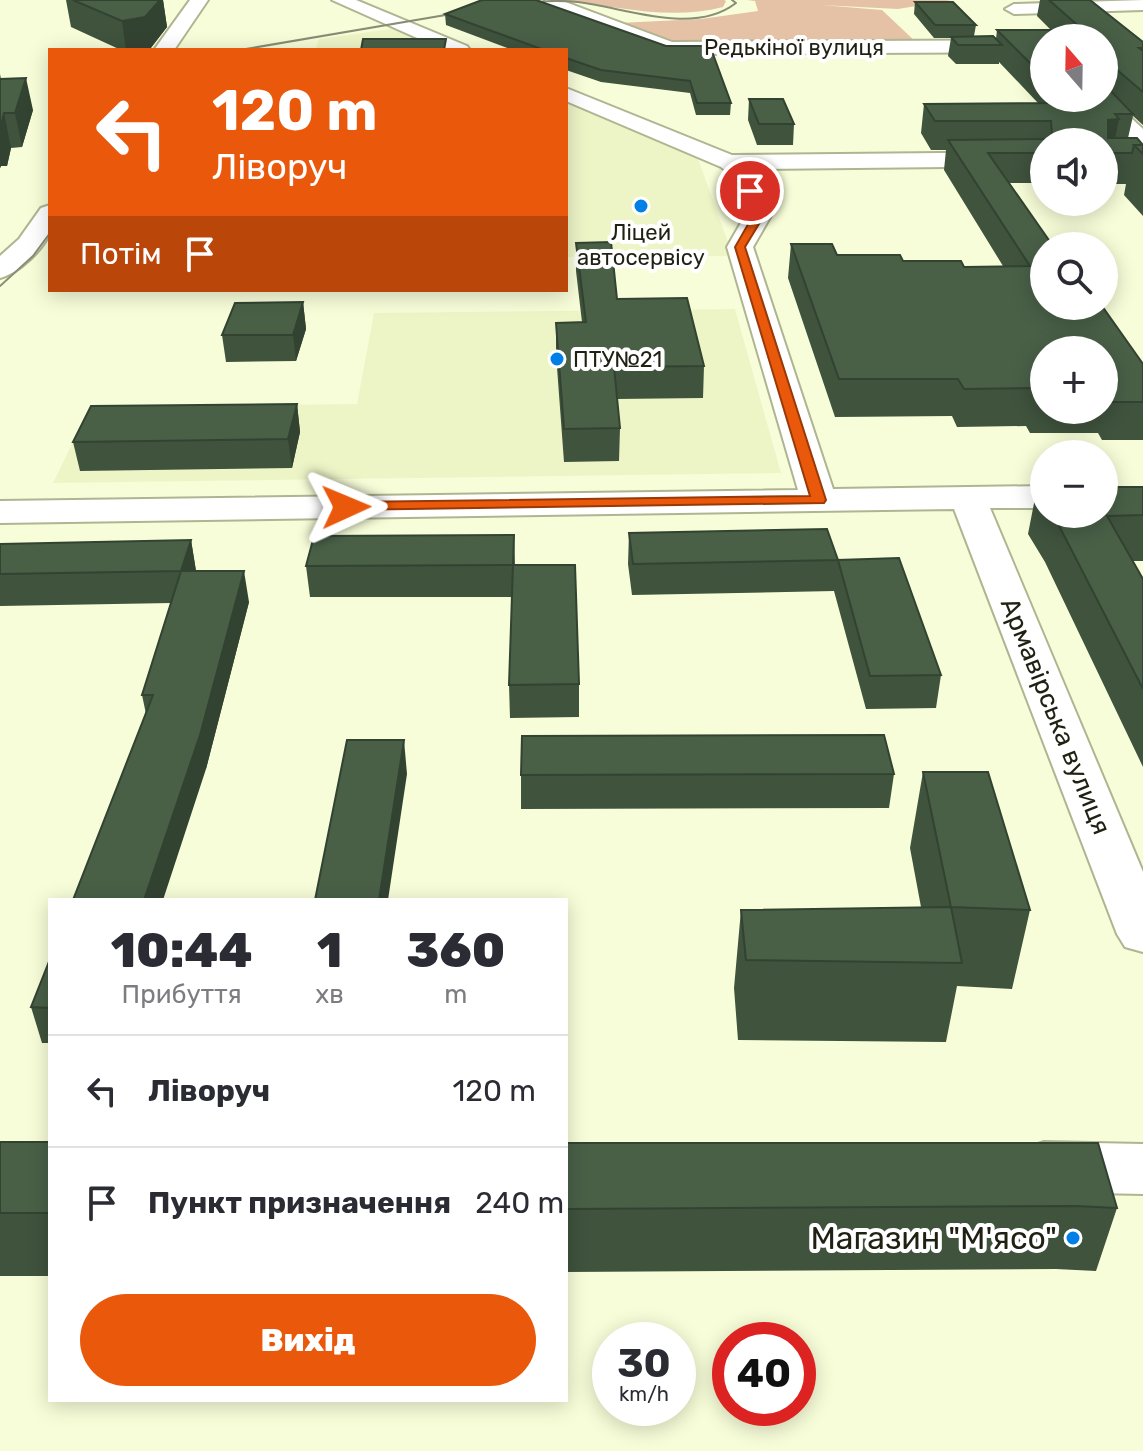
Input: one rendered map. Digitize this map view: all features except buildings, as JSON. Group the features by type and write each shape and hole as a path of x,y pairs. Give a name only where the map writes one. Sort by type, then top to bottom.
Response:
{"street":[{"path":"165,48 199,0"},
{"path":"341,0 455,48"},
{"name":"Редькіної вулиця","path":"552,3 670,48 1030,43"},
{"path":"1010,4 1030,27"},
{"path":"1010,4 1143,5"},
{"path":"568,95 729,162 740,171 759,214 740,247 819,500"},
{"path":"1110,112 1139,153"},
{"path":"729,162 1030,159"},
{"path":"0,270 28,245 48,216"},
{"path":"0,512 1030,497"},
{"name":"Армавірська вулиця","path":"968,498 1143,934"},
{"path":"987,1166 1143,1169"}],"shaded area":[{"path":"561,0 726,1 723,7 703,11 663,13"},
{"path":"747,0 952,0 898,9 821,5 882,10 918,44 681,47 619,23 701,19 758,11 755,1"},
{"path":"391,29 437,48 316,48 319,39"},
{"name":"Ліцей автосервісу","path":"568,102 697,156 733,256 568,257"},
{"name":"ПТУ№21","path":"735,309 781,473 53,483 90,407 357,404 374,313"}],"tram line":[{"path":"516,4 578,2 680,19 719,13 736,3 732,0"},
{"path":"252,48 469,11"},
{"path":"0,286 33,256 48,236"}],"place":[{"name":"Ліцей автосервісу","path":"641,206"},
{"name":"ПТУ№21","path":"557,359"},
{"name":"Магазин \"М'ясо\"","path":"1073,1238"}],"route":[{"path":"346,507 819,500 740,247 759,214 750,191"}]}
